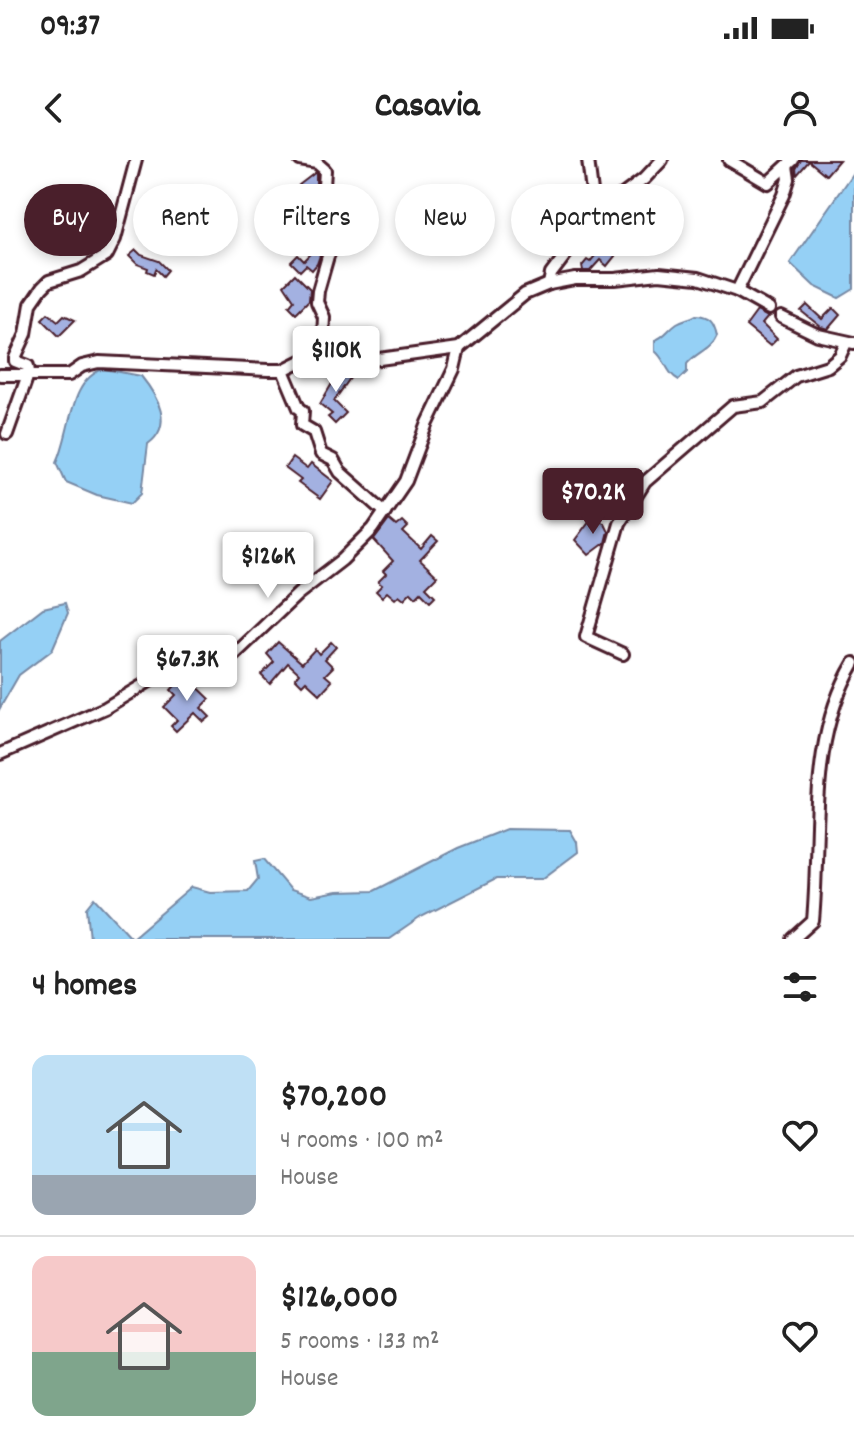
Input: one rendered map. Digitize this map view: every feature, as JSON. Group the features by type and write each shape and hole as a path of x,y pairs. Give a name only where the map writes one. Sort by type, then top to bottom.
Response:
{"street":[{"path":"7,434 29,372 28,366 15,361 15,358 26,334 31,304 49,281 81,271 107,255 115,239 136,160"},
{"path":"300,160 317,163 325,170 324,186 350,211 328,256 318,291 317,302 324,317 322,357"},
{"path":"588,160 591,184"},
{"path":"637,184 662,160"},
{"path":"729,160 768,183 790,163"},
{"path":"737,291 784,195 790,163"},
{"path":"549,284 551,274 565,256"},
{"path":"0,375 29,372 69,375 82,366 99,362 283,370 311,356 372,360 459,348 525,294 549,284 575,279 659,274 698,278 737,291 769,309"},
{"path":"623,654 586,637 619,523 634,497 668,461 733,406 763,402 796,376 828,366 850,343 818,335 781,317"},
{"path":"0,754 105,708 158,676 187,666 218,665 342,560 385,512 411,470 428,423 454,369 459,348"},
{"path":"283,370 303,411 302,425 314,432 321,454 333,460 340,472 385,512"},
{"path":"793,939 813,921 818,875 818,803 826,728 854,663"}],"water":[{"path":"854,171 854,289 839,298 814,286 790,263"},
{"path":"696,315 711,320 717,335 687,364 687,372 679,380 655,351 655,340 677,323"},
{"path":"104,369 141,376 161,411 160,428 148,444 142,493 132,503 97,495 66,482 57,462 77,395 93,375"},
{"path":"65,603 68,613 52,650 19,675 0,708 0,641 43,608"},
{"path":"506,829 570,830 577,842 578,852 542,879 496,879 421,917 389,939 90,939 87,908 95,898 132,938 192,887 210,892 248,891 258,879 255,861 264,859 290,890 311,897 337,892 374,891 458,848"}],"building":[{"path":"801,160 839,160 826,175 809,161 797,175 796,169"},
{"path":"316,172 316,184 300,184"},
{"path":"133,253 133,256 159,261 168,270 163,276 156,269 154,274 129,256"},
{"path":"297,256 304,261 309,256 320,256 312,270 306,265 300,271 291,262"},
{"path":"595,256 615,256 607,266 600,260 590,271 583,271 582,266 587,260 590,262"},
{"path":"295,274 310,289 309,300 296,313 289,306 294,300 284,285"},
{"path":"807,305 822,319 833,308 840,315 828,329 821,327 801,311"},
{"path":"757,311 768,317 762,324 777,339 770,346 746,326"},
{"path":"48,313 58,321 64,315 75,320 59,336 42,319"},
{"path":"333,366 353,374 334,401 346,413 335,424 328,417 332,414 320,404 337,375 330,372"},
{"path":"292,458 307,469 311,464 333,481 320,499 298,483 301,480 285,468"},
{"path":"593,516 604,523 608,531 605,543 589,555 575,540"},
{"path":"389,520 396,526 402,521 408,527 403,532 421,549 432,536 438,541 420,560 437,576 426,587 435,596 430,601 421,592 416,597 411,592 404,599 399,595 395,599 387,592 382,597 376,591 382,585 378,582 386,574 383,571 393,561 374,540"},
{"path":"278,642 302,663 315,649 319,654 331,642 336,647 325,659 333,667 325,675 332,681 320,694 306,681 302,685 295,678 299,673 288,663 270,684 261,675 274,662 267,654"},
{"path":"185,675 210,699 201,708 210,717 204,722 195,713 176,731 171,726 177,720 164,707 176,695 171,690"}]}
